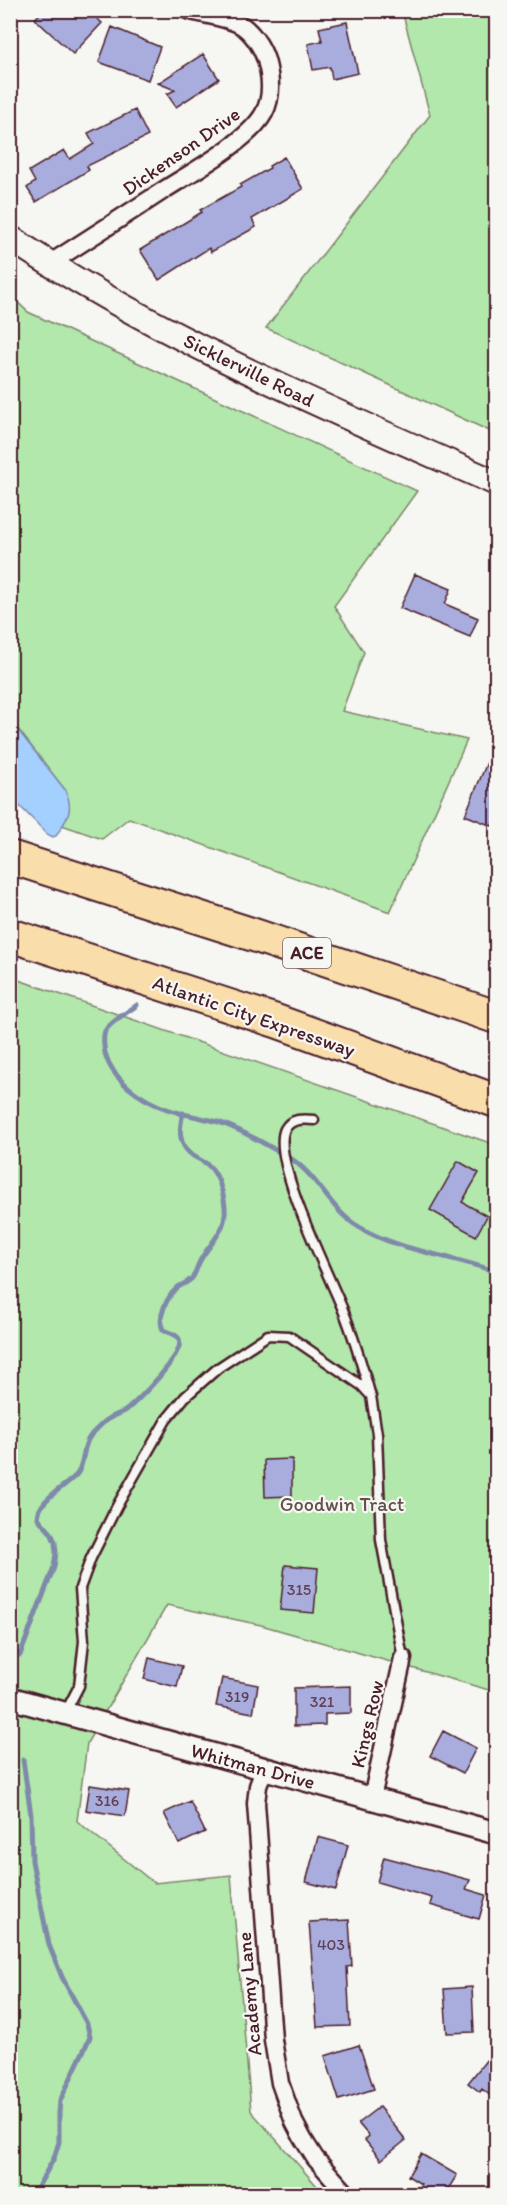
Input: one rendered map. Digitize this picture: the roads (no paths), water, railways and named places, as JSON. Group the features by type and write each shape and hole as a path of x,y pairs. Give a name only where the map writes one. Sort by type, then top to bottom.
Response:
{"highway":[{"name":"ACE","path":"10,857 254,935 496,1017"},
{"name":"Atlantic City Expressway","path":"10,935 276,1021 496,1101"}],"main road":[{"name":"Sicklerville Road","path":"10,238 120,307 242,369 496,483"}],"street":[{"name":"Dickenson Drive","path":"49,264 210,161 253,129 263,115 269,102 271,88 265,56 255,39 241,25 212,14 187,10"},
{"name":"Kings Row","path":"372,1798 403,1659"},
{"name":"Whitman Drive","path":"10,1698 496,1833"},
{"name":"Academy Lane","path":"264,1770 258,1786 257,1820 275,2059 285,2102 294,2122 315,2158 347,2194"}],"lane":[{"path":"314,1120 294,1121 285,1128 286,1163 297,1204 344,1311 371,1396 377,1434 381,1540 403,1659"},
{"path":"64,1714 79,1686 84,1641 80,1588 87,1568 122,1496 166,1420 185,1397 218,1368 268,1335 289,1336 362,1386 371,1396"}],"water":[{"path":"10,720 66,791 69,805 68,815 56,836 47,834 11,797"}],"waterway":[{"path":"137,1005 115,1020 105,1031 103,1039 109,1063 129,1088 167,1109 232,1127 288,1157 308,1173 339,1211 359,1227 409,1248 496,1272"},
{"path":"20,1655 54,1567 56,1553 51,1533 38,1518 39,1511 47,1499 77,1474 91,1435 106,1421 125,1411 168,1366 179,1346 179,1339 174,1334 163,1330 162,1313 173,1292 193,1276 203,1256 220,1232 224,1221 224,1199 216,1176 206,1164 187,1151 182,1142 180,1131 183,1113"},
{"path":"23,1760 31,1815 32,1861 49,1945 62,1977 87,2024 90,2037 60,2101 59,2142 54,2158 34,2194"}],"park label":[{"name":"Goodwin Tract","path":"342,1504"}]}
